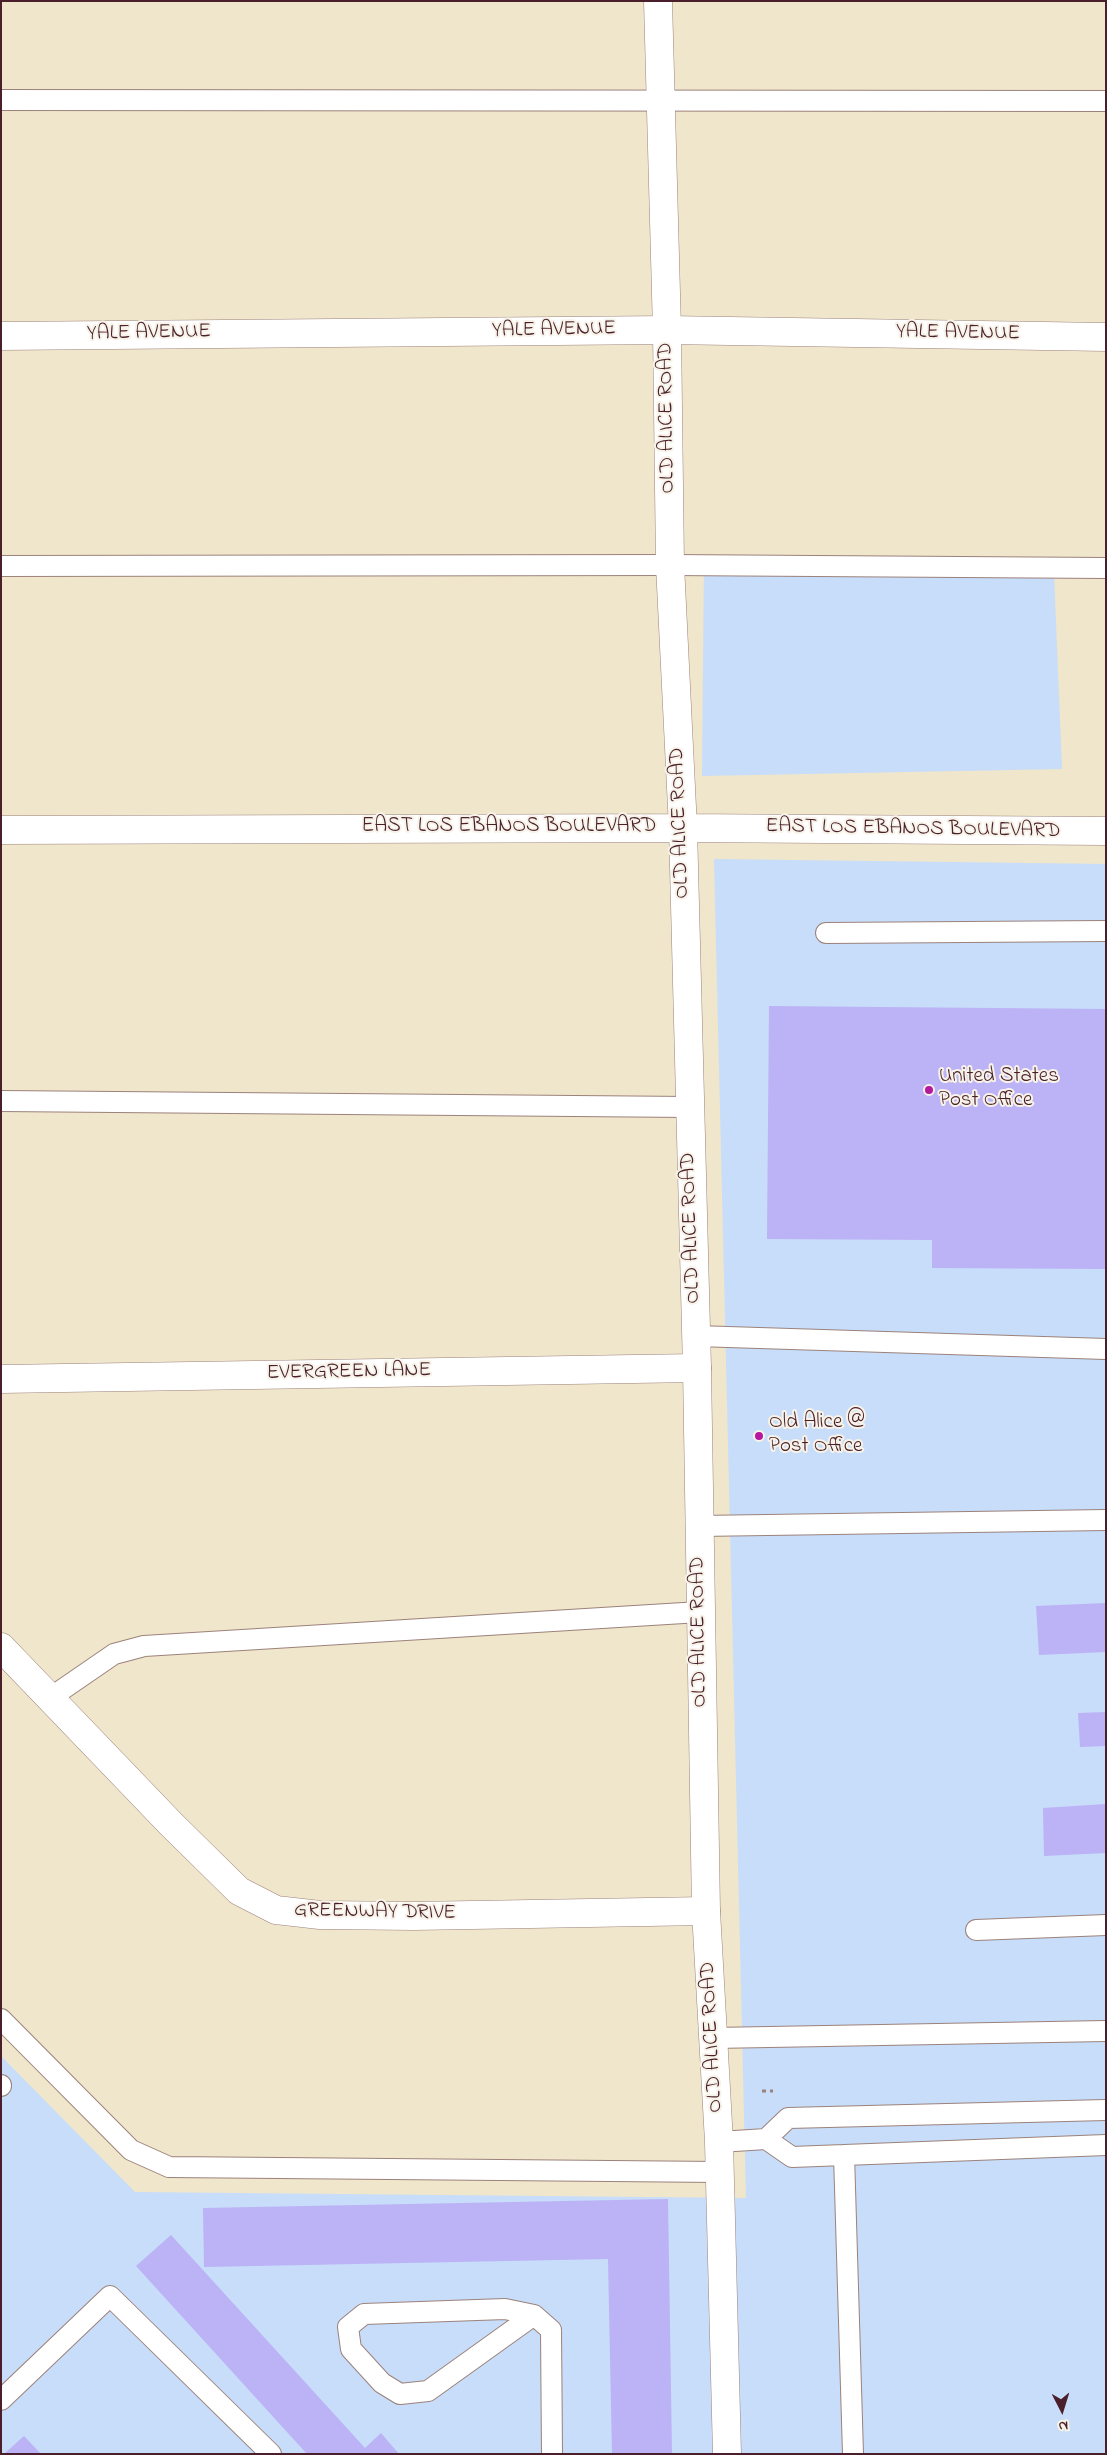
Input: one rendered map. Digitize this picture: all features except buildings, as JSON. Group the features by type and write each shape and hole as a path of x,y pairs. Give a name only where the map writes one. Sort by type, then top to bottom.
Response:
{"street":[{"name":"OLD ALICE ROAD","path":"658,1 667,330 670,565 683,828 697,1368 706,1911 719,2142 727,2454"},
{"name":"YALE AVENUE","path":"1,336 667,330 1106,337"},
{"name":"EAST LOS EBANOS BOULEVARD","path":"1,830 683,828 1106,832"},
{"name":"EVERGREEN LANE","path":"1,1379 697,1368"},
{"name":"GREENWAY DRIVE","path":"1,1647 239,1890 276,1910 320,1915 414,1916 706,1911"}],"lane":[{"path":"1,100 1106,102"},
{"path":"1,566 670,565 1106,568"},
{"path":"826,933 1106,931"},
{"path":"1,1101 689,1108"},
{"path":"696,1336 1106,1349"},
{"path":"699,1526 1106,1520"},
{"path":"50,1698 114,1654 144,1646 700,1612"},
{"path":"976,1930 1106,1925"},
{"path":"1,2020 130,2150 169,2167 720,2172"},
{"path":"713,2038 1106,2031"},
{"path":"766,2139 788,2118 1106,2110"},
{"path":"719,2142 766,2139 792,2157 1106,2145"},
{"path":"844,2155 853,2454"},
{"path":"1,2400 110,2296 271,2454"},
{"path":"534,2315 428,2391 400,2394 382,2383 351,2349 348,2327 364,2314 505,2309 534,2315 551,2330 548,2450"}],"shaded area":[{"path":"704,558 1054,573 1062,769 702,776"},
{"path":"714,859 1106,864 1106,2454 1,2454 1,2056 135,2192 746,2198"}],"place":[{"name":"United States Post Office","path":"929,1090"},
{"name":"Old Alice @ Post Office","path":"759,1436"}]}
